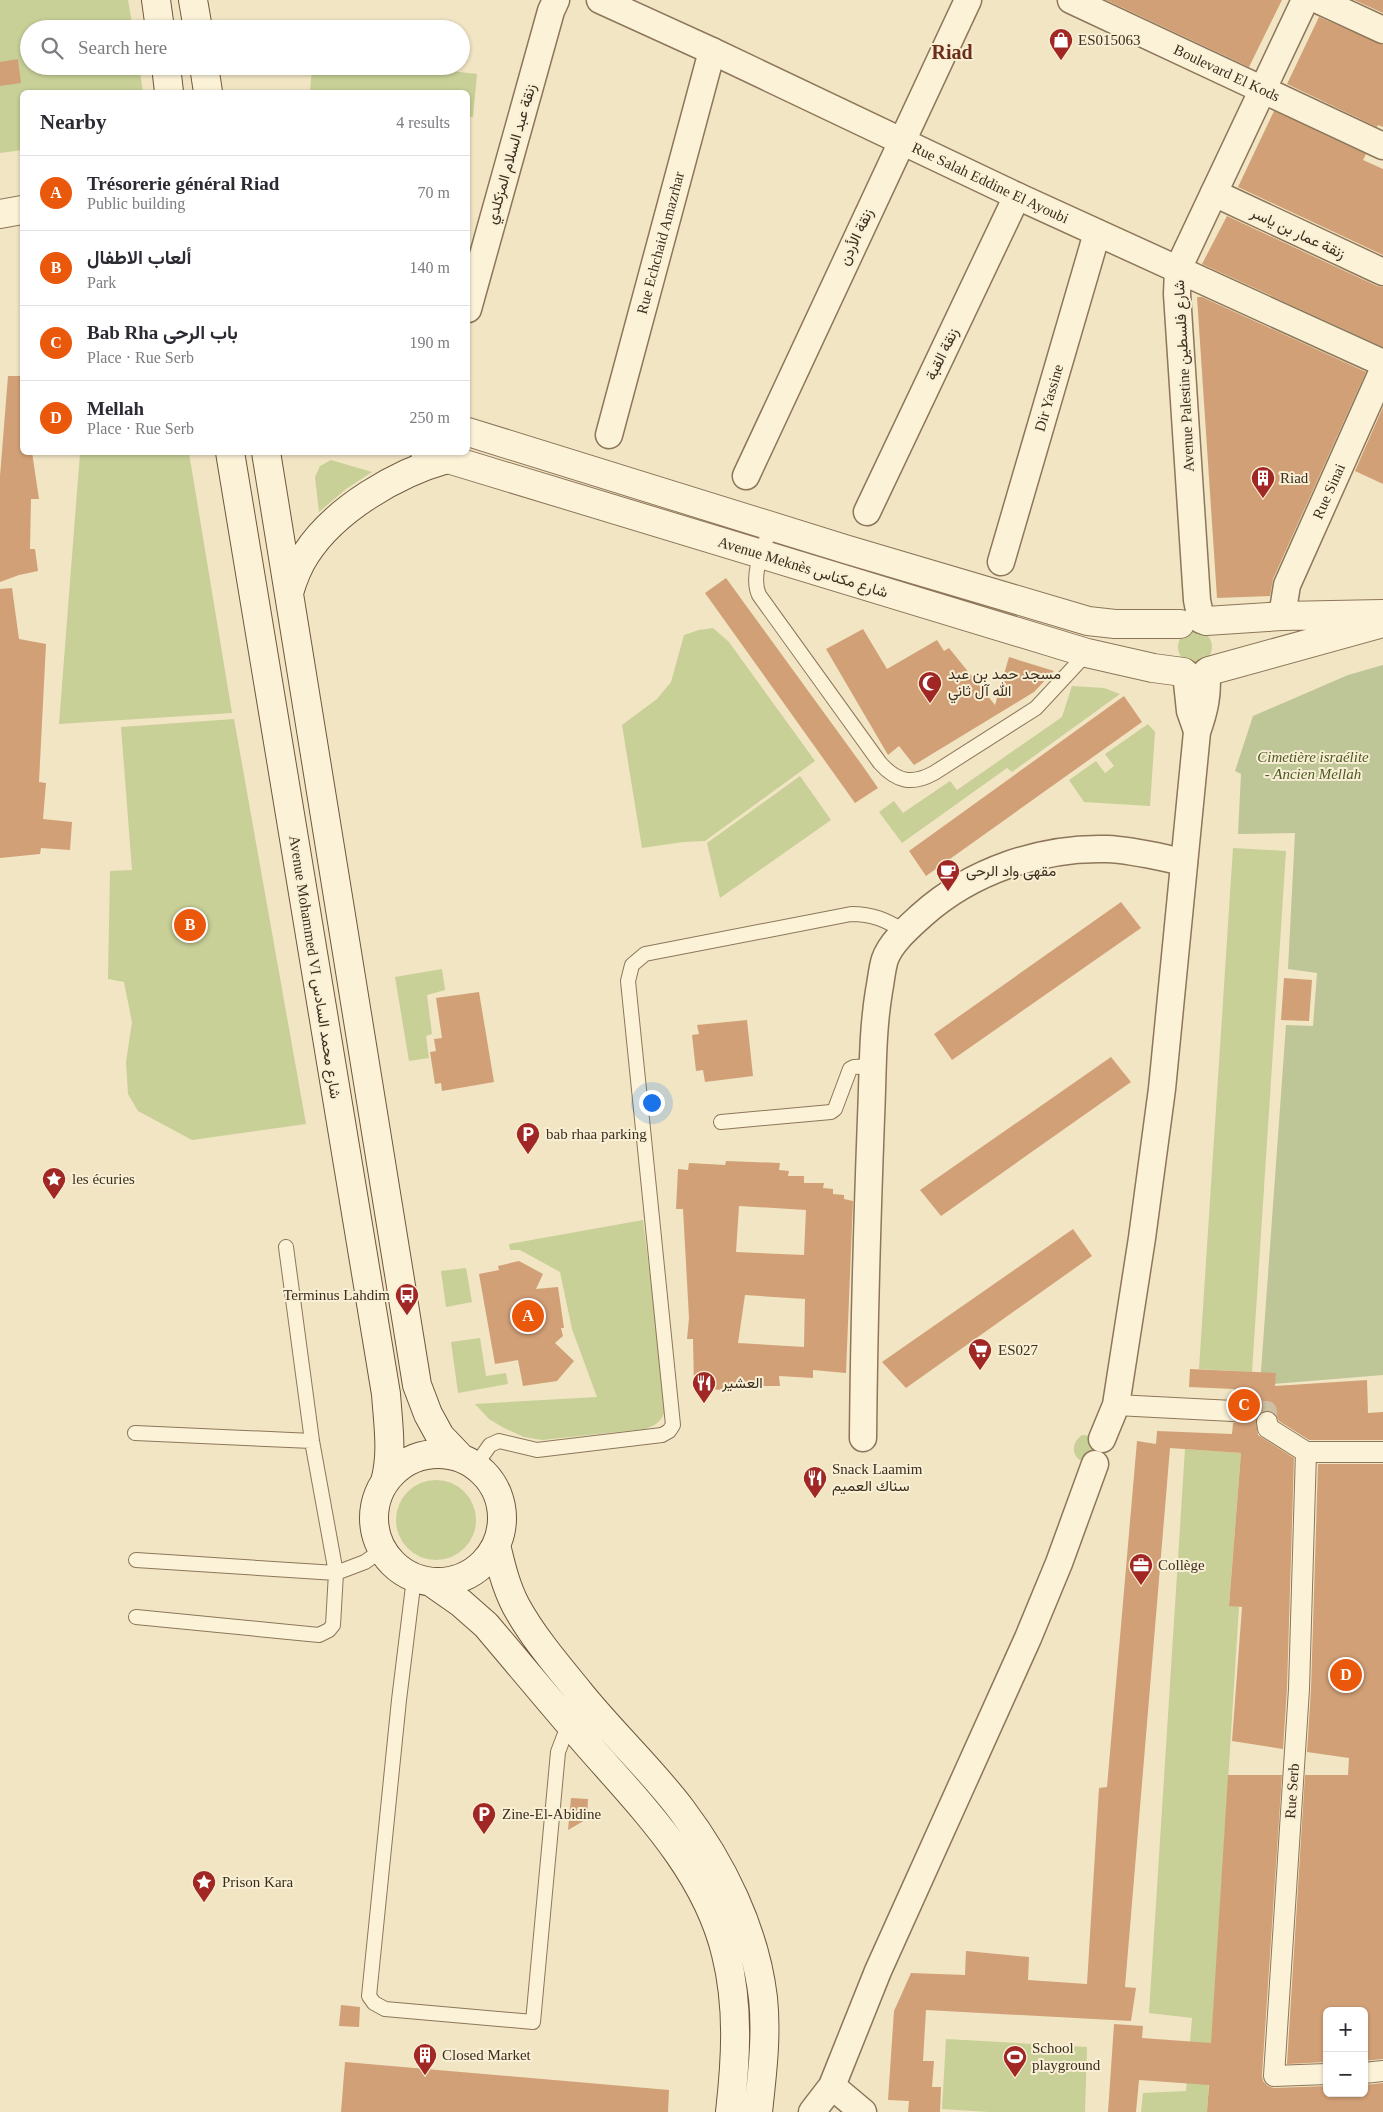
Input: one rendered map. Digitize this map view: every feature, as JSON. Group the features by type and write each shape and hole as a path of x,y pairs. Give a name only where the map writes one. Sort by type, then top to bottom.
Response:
{"main road":[{"path":"156,0 159,20"},
{"path":"193,0 196,20"},
{"path":"167,75 170,90"},
{"path":"205,75 208,90"},
{"path":"0,214 20,210"},
{"name":"Avenue Meknès شارع مكناس","path":"470,433 771,527 1088,621 1115,624 1194,617 1383,614"},
{"name":"Avenue Mohammed VI شارع محمد السادس","path":"230,455 386,1394 390,1466 385,1482"},
{"path":"266,455 417,1385 428,1414 440,1436 468,1462 487,1476 498,1495 502,1517 496,1545 485,1562 469,1574 450,1581 422,1580"},
{"path":"289,593 297,568 306,553 331,526 354,507 387,485 426,465 436,456"},
{"name":"Avenue Meknès شارع مكناس","path":"436,456 1087,653 1152,668 1196,672 1383,623"},
{"path":"1194,617 1218,631 1223,645 1220,660 1196,672 1172,662 1167,649 1170,634 1194,617"},
{"path":"468,1462 440,1454 419,1457 400,1466 385,1482 377,1498 374,1515 375,1534 388,1560 402,1572 422,1580 461,1603 486,1626 661,1829 689,1869 714,1916 726,1953 736,2016 735,2067 730,2112"},
{"path":"496,1545 504,1577 516,1606 534,1633 598,1716 680,1808 707,1846 732,1894 754,1958 763,1999 764,2031 758,2112"}],"street":[{"name":"زنقة عبد السلام المزكلدي","path":"470,302 551,11 556,0"},
{"name":"Rue Salah Eddine El Ayoubi","path":"600,0 1017,196 1383,363"},
{"name":"زنقة الأردن","path":"746,476 968,0"},
{"name":"Boulevard El Kods","path":"1071,0 1383,146"},
{"name":"Avenue Palestine شارع فلسطين","path":"1194,617 1177,294 1178,269 1305,0"},
{"path":"1318,0 1383,30"},
{"name":"Rue Echchaid Amazrhar","path":"609,435 712,51"},
{"name":"زنقة عمار بن ياسر","path":"1214,193 1383,272"},
{"name":"زنقة القبة","path":"867,512 1017,196"},
{"name":"Dir Yassine","path":"1001,562 1097,233"},
{"name":"Rue Sinai","path":"1282,616 1287,585 1383,370"},
{"path":"1102,1440 1116,1405 1141,1247 1162,1090 1197,732 1190,711 1196,672"},
{"path":"862,1438 874,1021 885,958 904,931 932,906 958,888 991,870 1036,857 1074,851 1107,849 1142,853 1184,862"},
{"path":"1116,1405 1233,1411"},
{"path":"1267,1422 1268,1428 1306,1452 1383,1452"},
{"name":"Rue Serb","path":"1306,1452 1299,1688 1274,2076 1323,2074"},
{"path":"812,2112 832,2086 878,1971 1028,1638 1059,1564 1095,1464"},
{"path":"1368,2073 1383,2072"},
{"path":"832,2086 863,2112"}],"lane":[{"path":"771,527 762,554 756,583 759,595 880,764 899,779 917,780 934,773 1036,708 1054,691 1087,653"},
{"path":"468,1462 498,1441 537,1450 662,1434 669,1431 673,1425 628,981 632,965 645,954 851,914 866,914 878,917 904,931"},
{"path":"721,1122 831,1112 835,1109 850,1069 873,1066"},
{"path":"136,1617 319,1635 329,1630 332,1625 336,1573 312,1441 286,1247"},
{"path":"135,1433 312,1441"},
{"path":"136,1560 336,1573 359,1565 382,1550"},
{"path":"422,1580 408,1620 372,1958 369,1996 374,2003 385,2009 533,2022 558,1752 569,1723"}],"green space":[{"path":"0,0 128,0 131,20 20,20 20,75 140,75 143,90 20,90 20,150 0,153"},
{"path":"477,74 473,117 470,117 470,90 310,90 311,75"},
{"path":"80,455 189,455 232,713 59,724"},
{"path":"331,460 372,472 346,489 319,512 315,477 320,466"},
{"path":"713,628 729,642 815,761 705,841 642,848 622,725 657,699 671,682 684,635"},
{"path":"1195,630 1202,631 1207,635 1211,640 1211,654 1207,659 1202,663 1195,664 1188,663 1183,659 1179,654 1178,647 1179,640 1183,635 1188,631"},
{"name":"Cimetière israélite - Ancien Mellah","path":"1383,665 1383,1375 1260,1385 1286,1025 1313,1026 1317,973 1288,969 1295,833 1238,834 1241,774 1235,771 1253,716 1348,675"},
{"path":"1072,686 1104,688 1120,694 1012,772 1007,768 902,843 879,812 894,801 903,813 950,781 957,790 1062,717"},
{"path":"234,719 306,1124 192,1140 138,1111 128,1094 126,1062 132,1022 124,982 108,979 110,871 132,870 121,727"},
{"path":"1148,724 1155,732 1150,806 1084,802 1069,780 1096,761 1105,773 1114,766 1105,754"},
{"path":"800,776 831,820 720,898 707,843"},
{"path":"1233,848 1286,851 1252,1372 1199,1369"},
{"path":"442,969 445,990 427,995 432,1034 426,1036 429,1058 409,1061 395,977"},
{"path":"643,1220 666,1404 660,1420 645,1429 542,1440 524,1437 489,1419 475,1404 597,1397 572,1329 560,1272 520,1250 510,1250 509,1244"},
{"path":"466,1268 472,1302 446,1307 441,1271"},
{"path":"480,1338 486,1376 506,1373 508,1384 458,1393 451,1342"},
{"path":"1082,1435 1093,1436 1100,1450 1098,1456 1083,1462 1076,1456 1074,1449 1078,1438"},
{"path":"1185,1449 1241,1453 1229,1605 1239,1607 1207,2112 1141,2112 1143,2093 1186,2091 1192,2018 1149,2013"},
{"path":"436,1480 451,1483 464,1492 473,1505 476,1520 473,1535 464,1548 451,1557 436,1560 421,1557 408,1548 399,1535 396,1520 399,1505 408,1492 421,1483"},
{"name":"School playground","path":"946,2039 1087,2047 1085,2112 989,2112 942,2109"}],"building":[{"path":"1106,0 1282,0 1249,67"},
{"path":"1354,0 1383,0 1383,13"},
{"path":"1319,17 1383,45 1383,127 1378,125 1377,127 1287,84"},
{"path":"18,59 21,83 0,86 0,62"},
{"path":"1274,111 1366,154 1363,160 1383,169 1383,255 1238,187"},
{"path":"1227,216 1377,286 1383,287 1383,347 1202,264"},
{"name":"Riad","path":"1197,297 1202,297 1366,372 1273,579 1270,596 1217,598"},
{"path":"8,376 20,376 20,455 32,455 39,499 31,499 30,549 35,549 38,571 0,582 0,476"},
{"name":"Riad","path":"1383,407 1383,484 1355,471"},
{"path":"726,578 878,788 855,803 705,593"},
{"path":"12,588 19,639 46,644 39,782 46,783 43,819 72,822 70,850 41,848 40,854 0,858 0,589"},
{"name":"مسجد حمد بن عبد الله آل ثاني","path":"863,629 887,669 937,640 944,651 949,648 995,705 1009,657 1054,671 1034,692 914,765 899,746 888,755 826,649"},
{"path":"1124,696 1142,722 926,876 909,851"},
{"path":"1121,902 1141,928 952,1060 934,1034"},
{"path":"1284,978 1312,980 1309,1021 1281,1020"},
{"path":"479,992 494,1082 442,1091 441,1083 435,1084 430,1052 436,1051 434,1039 442,1038 436,998"},
{"path":"747,1020 753,1076 705,1082 703,1070 696,1071 692,1035 699,1034 697,1025"},
{"path":"1111,1057 1131,1082 941,1216 920,1190"},
{"path":"726,1161 780,1163 779,1170 789,1171 788,1176 804,1176 804,1183 824,1183 823,1188 833,1189 833,1194 844,1195 844,1199 853,1201 846,1373 813,1370 813,1378 779,1376 780,1386 723,1386 722,1390 694,1388 693,1339 687,1339 689,1318 683,1209 676,1209 678,1169 688,1170 689,1163 725,1165","holes":["739,1206 806,1210 804,1255 736,1252","745,1295 805,1299 804,1347 738,1343"]},
{"path":"1073,1229 1092,1256 906,1388 882,1362"},
{"path":"519,1261 543,1274 536,1289 558,1287 564,1328 561,1328 563,1336 555,1343 574,1361 557,1381 523,1386 518,1360 495,1364 479,1274 499,1270 498,1266"},
{"path":"1190,1369 1276,1373 1275,1386 1367,1380 1368,1413 1383,1412 1383,1440 1309,1440 1279,1421 1272,1411 1265,1410 1259,1413 1256,1418 1258,1435 1294,1458 1287,1688 1283,1749 1232,1741 1242,1607 1229,1606 1241,1453 1170,1448 1125,1987 1136,1988 1131,2021 926,2010 923,2061 934,2061 932,2087 941,2087 940,2112 908,2112 909,2101 888,2100 894,2011 911,1973 965,1975 966,1951 1029,1957 1028,1980 1087,1984 1099,1788 1107,1787 1137,1441 1156,1444 1157,1431 1232,1434 1233,1423 1239,1421 1245,1412 1243,1405 1234,1399 1234,1389 1189,1387"},
{"path":"1318,1464 1383,1464 1383,2059 1368,2061 1368,2007 1323,2007 1323,2062 1287,2064 1305,1775 1348,1775 1349,1758 1307,1752 1311,1689"},
{"path":"1228,1775 1282,1775 1263,2081 1268,2086 1274,2088 1323,2086 1323,2097 1368,2097 1368,2085 1383,2083 1383,2112 1207,2112 1209,2085 1139,2080 1136,2112 1108,2112 1114,2024 1143,2026 1142,2038 1211,2043"},
{"path":"571,1798 588,1799 587,1819 568,1830"},
{"path":"341,2005 360,2007 359,2027 339,2026"},
{"name":"Closed Market","path":"345,2062 669,2090 668,2112 341,2112"}],"tunnel":[{"path":"1233,1411 1267,1411 1267,1422"}],"place":[{"name":"ES015063","path":"1061,61"},
{"name":"Riad","path":"1263,499"},
{"name":"مسجد حمد بن عبد الله آل ثاني","path":"930,704"},
{"name":"مقهى واد الرحى","path":"948,892"},
{"name":"ألعاب الاطفال","path":"190,925"},
{"name":"bab rhaa parking","path":"528,1155"},
{"name":"les écuries","path":"54,1200"},
{"name":"Terminus Lahdim","path":"407,1316"},
{"name":"Trésorerie général Riad","path":"528,1316"},
{"name":"ES027","path":"980,1371"},
{"name":"العشير","path":"704,1404"},
{"name":"Bab Rha باب الرحى","path":"1244,1405"},
{"name":"Snack Laamim سناك العميم","path":"815,1499"},
{"name":"Collège","path":"1141,1586"},
{"name":"Mellah","path":"1346,1675"},
{"name":"Zine-El-Abidine","path":"484,1835"},
{"name":"Prison Kara","path":"204,1903"},
{"name":"Closed Market","path":"425,2076"},
{"name":"School playground","path":"1015,2078"}],"district":[{"name":"Riad","path":"952,52"}]}
